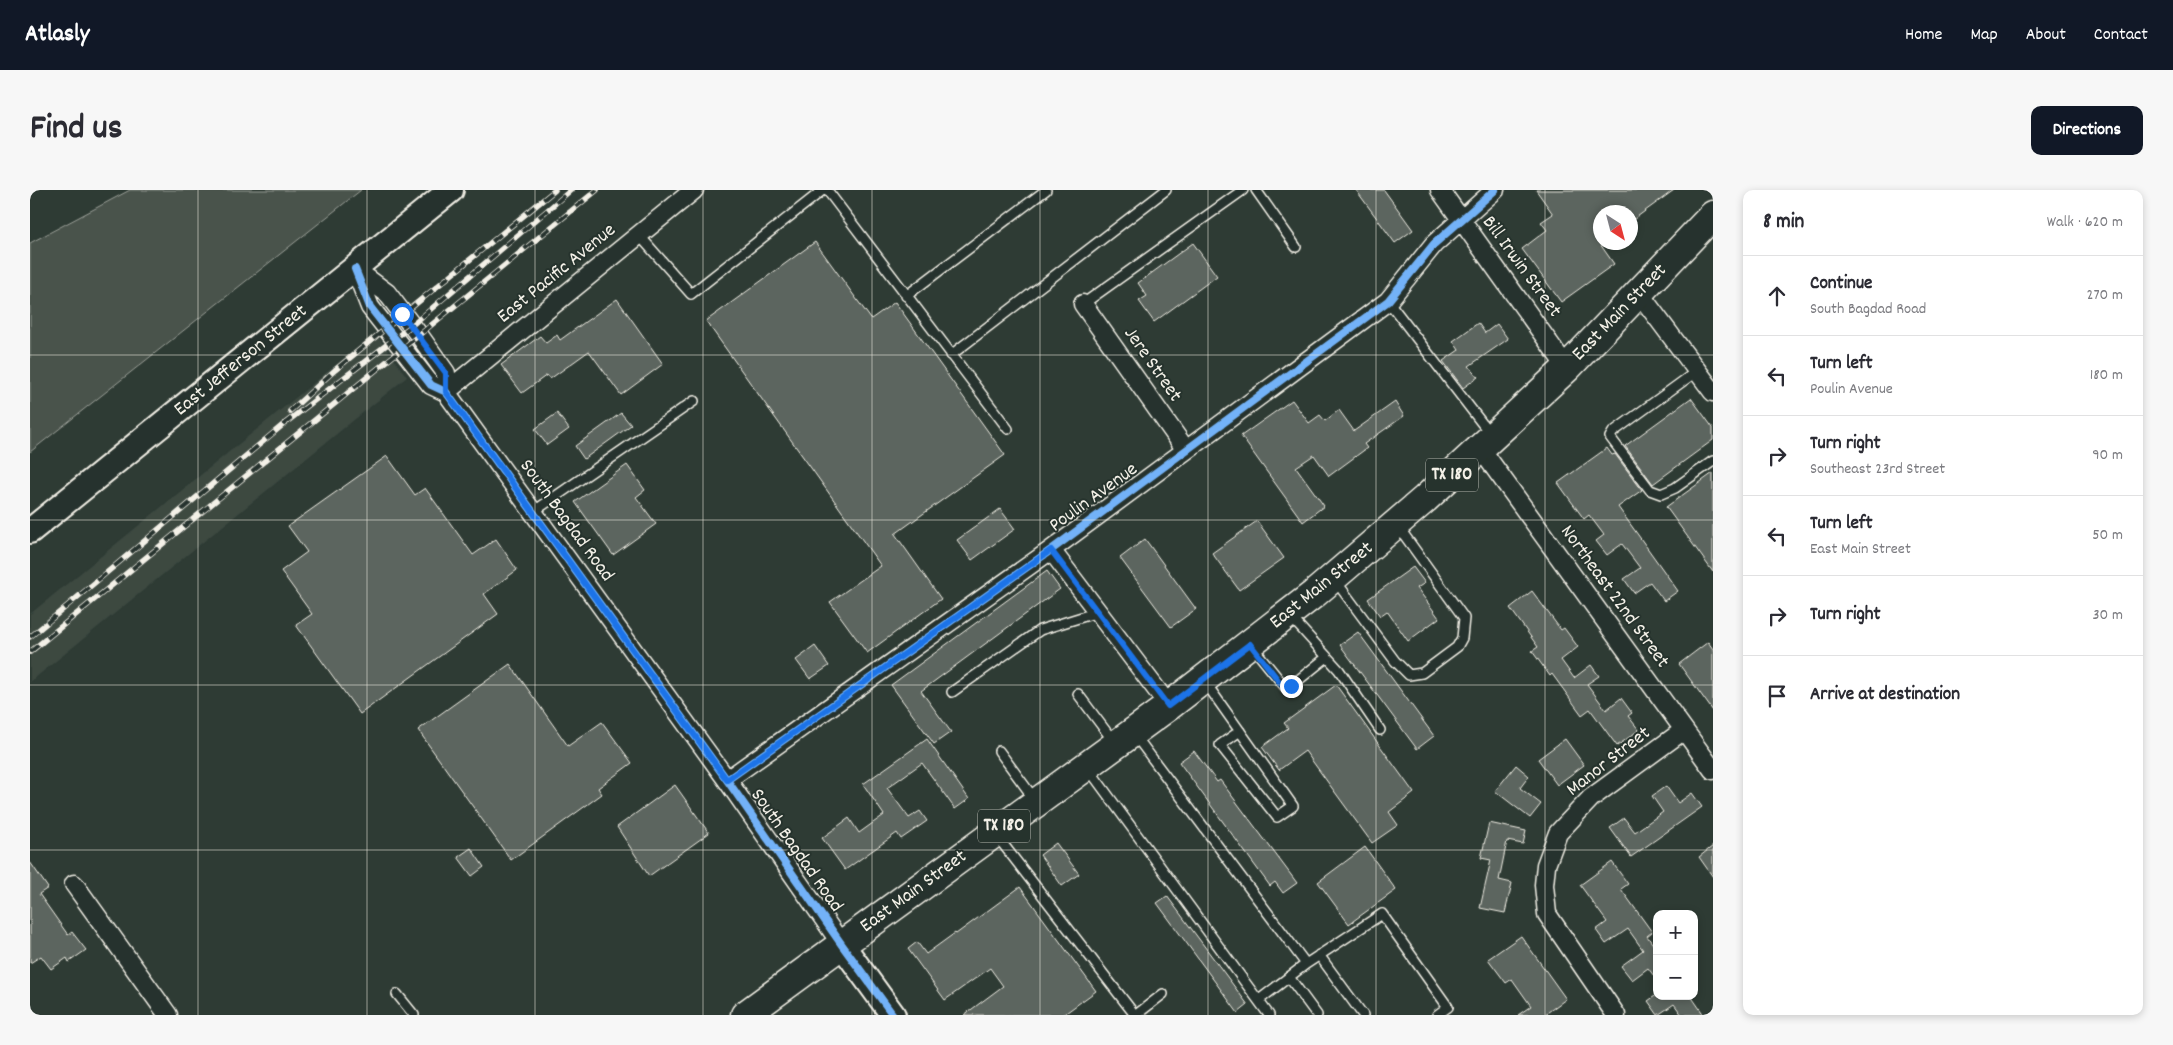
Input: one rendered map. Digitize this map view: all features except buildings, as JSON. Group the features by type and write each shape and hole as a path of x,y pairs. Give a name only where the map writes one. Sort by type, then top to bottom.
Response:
{"main road":[{"name":"East Jefferson Street","path":"30,532 451,190"},
{"name":"East Main Street","path":"744,1015 1168,706 1250,644 1333,577 1396,524 1568,368 1713,215"},
{"path":"842,945 893,1015"}],"street":[{"name":"East Pacific Avenue","path":"446,392 694,190"},
{"name":"Bill Irwin Street","path":"1440,190 1568,368"},
{"name":"Poulin Avenue","path":"727,780 1051,550 1323,351 1388,301 1434,244 1495,190"},
{"name":"South Bagdad Road","path":"355,269 387,293 419,335 446,373 446,392 727,780 842,945"},
{"path":"1639,293 1713,392"},
{"name":"Jere Street","path":"1083,304 1186,450"},
{"name":"Northeast 22nd Street","path":"1487,443 1713,770"},
{"path":"1051,550 1168,706"},
{"name":"Manor Street","path":"1616,1015 1547,914 1544,886 1546,865 1558,834 1591,798 1684,730"},
{"path":"74,884 168,1015"}],"lane":[{"path":"639,234 690,294 825,190 1008,430"},
{"path":"906,296 1046,190"},
{"path":"951,355 1166,190"},
{"path":"1083,304 1242,190"},
{"path":"1256,190 1296,246"},
{"path":"1388,301 1487,443"},
{"path":"1697,371 1610,436 1650,490 1661,494 1675,488 1713,461"},
{"path":"533,512 694,400"},
{"path":"1333,577 1395,661 1409,675 1422,673 1457,646 1462,638 1464,618 1396,524"},
{"path":"952,692 1040,630 1098,612"},
{"path":"1288,614 1339,670 1380,730"},
{"path":"1250,644 1286,688 1327,657"},
{"path":"1204,679 1293,806 1277,817 1220,745 1240,731"},
{"path":"1078,694 1124,738 1306,964"},
{"path":"999,751 1037,802"},
{"path":"1086,766 1269,1015"},
{"path":"995,833 1136,1015 1163,994"},
{"path":"1259,1000 1306,964 1382,914 1448,1007 1437,1015"},
{"path":"1319,955 1363,1015"},
{"path":"1289,977 1317,1015"},
{"path":"397,994 414,1015"}],"shaded area":[{"path":"130,190 361,190 30,452 30,243"},
{"path":"375,333 407,377 30,682 30,614"}],"railway":[{"path":"290,411 335,370 555,190"},
{"path":"30,637 284,424 411,326 571,190"},
{"path":"30,652 597,190"}],"cycle path":[{"path":"727,780 1051,550 1388,301 1434,244 1495,190"},
{"path":"355,269 370,307 431,385 446,392 727,780 893,1015"}],"route":[{"path":"402,314 446,373 446,392 727,780 1051,550 1168,706 1250,644 1282,685 1286,688 1291,686"}]}
